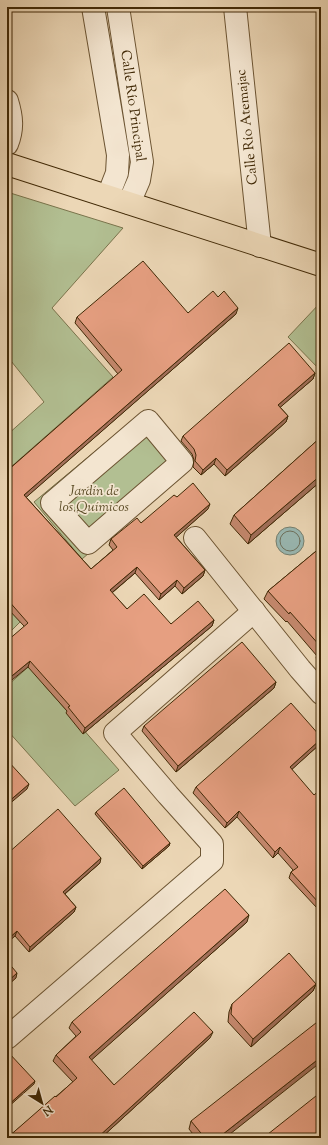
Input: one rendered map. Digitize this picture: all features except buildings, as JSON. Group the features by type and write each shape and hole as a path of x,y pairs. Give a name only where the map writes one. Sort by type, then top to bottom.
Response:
{"main road":[{"path":"7,164 321,265"}],"street":[{"name":"Calle Río Principal","path":"93,7 118,156 117,173 108,196"},
{"name":"Calle Río Principal","path":"118,7 142,162 139,180 129,203"},
{"name":"Calle Río Atemajac","path":"235,7 260,246"},
{"path":"7,101 11,116 12,128 7,144"},
{"path":"148,421 162,438 182,462 88,543 52,503 148,421"},
{"path":"195,538 321,692"},
{"path":"7,1038 212,861 212,844 115,733 254,611"}],"green space":[{"path":"7,192 123,228 52,308 113,377 12,466 7,463 7,435 44,402 7,356"},
{"path":"321,302 321,371 288,337"},
{"name":"Jardín de los Químicos","path":"135,418 182,474 82,559 34,502"},
{"path":"7,602 22,620 7,635"},
{"path":"46,651 44,685 119,770 75,806 7,730 7,686"}],"water":[{"path":"290,527 300,531 304,541 300,551 290,555 280,551 276,541 280,531"}]}
